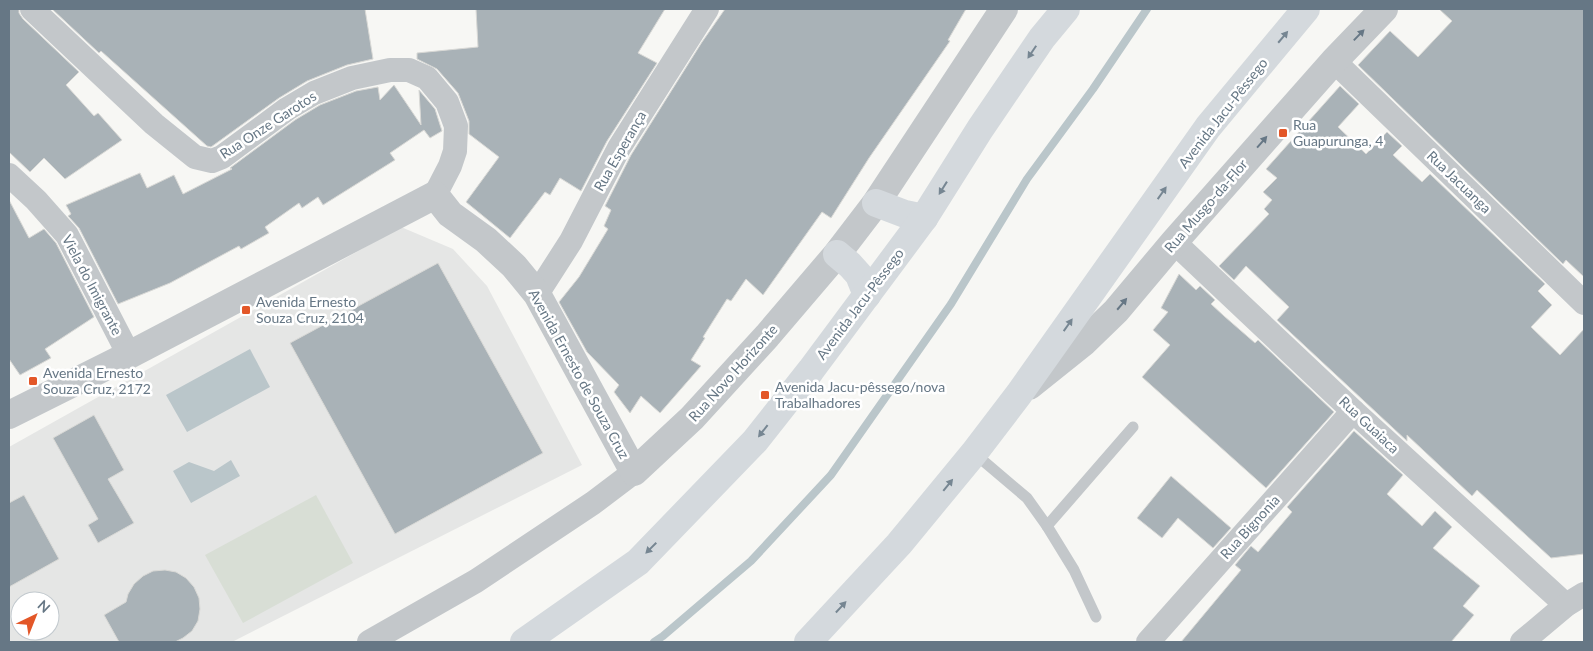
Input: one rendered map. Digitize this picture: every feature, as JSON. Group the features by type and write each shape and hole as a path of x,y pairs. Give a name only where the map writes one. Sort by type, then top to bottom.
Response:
{"highway":[{"name":"Avenida Jacu-Pêssego","path":"808,642 899,544 974,453 1019,394 1208,127 1306,9"},
{"name":"Avenida Jacu-Pêssego","path":"524,642 638,562 755,441 924,218 980,129 1042,38 1064,10"},
{"path":"876,203 905,214 924,218"},
{"path":"838,254 860,276 867,295"}],"street":[{"name":"Rua Onze Garotos","path":"32,9 154,124 195,157 204,160 212,161 222,157 288,109 314,93 352,78 380,72 390,70 415,72 427,78 447,102 456,126 455,151 450,166 435,195"},
{"name":"Rua Esperança","path":"537,294 571,241 620,148 707,9"},
{"name":"Rua Novo Horizonte","path":"369,642 476,581 593,503 634,472 692,418 838,254 876,203 1004,9"},
{"name":"Rua Musgo-da-Flor","path":"1019,394 1084,342 1116,311 1174,242 1334,61 1384,9"},
{"name":"Rua Jacuanga","path":"1334,61 1584,303"},
{"name":"Viela do Imigrante","path":"9,174 67,235 129,355"},
{"name":"Avenida Ernesto de Souza Cruz","path":"435,195 450,214 486,240 514,266 537,294 634,472"},
{"path":"9,415 129,355 435,195"},
{"name":"Rua Guaiaca","path":"1174,242 1353,411 1575,600"},
{"name":"Rua Bignonia","path":"1148,642 1353,411"},
{"path":"1522,642 1575,600"}],"lane":[{"path":"1047,526 1134,427"},
{"path":"974,453 1028,498 1074,570 1096,617"}],"shaded area":[{"path":"401,227 453,249 487,286 582,465 232,642 9,642 9,447"},
{"path":"250,349 270,387 187,432 166,395"},
{"path":"231,460 240,476 191,503 173,471 189,462 214,471"},
{"path":"316,495 353,563 243,623 205,555"}],"building":[{"path":"9,9 19,9 23,19 79,72 66,85 94,116 98,113 122,140 65,179 44,158 30,172 9,152"},
{"path":"52,9 365,9 373,59 347,65 307,81 279,98 211,147 207,146 101,51 99,53"},
{"path":"476,9 665,9 638,53 657,63 607,141 581,191 560,178 550,195 545,192 510,238 466,202 499,157 469,134 469,121 458,93 437,69 417,59 417,53 478,47"},
{"path":"725,9 966,9 948,40 950,41 869,158 831,218 822,212 763,295 746,279 731,301 727,299 691,360 701,366 660,413 641,396 630,413 614,392 619,385 587,352 559,302 579,277 608,229 604,226 611,210 605,206 631,155"},
{"path":"1439,9 1584,9 1584,277 1566,260 1563,264 1358,65 1390,31 1418,57 1452,21"},
{"path":"394,85 421,125 419,90 435,109 442,131 430,138 424,130 390,153 395,160 323,205 318,197 302,208 299,203 265,227 269,233 241,249 239,246 170,283 118,304 79,228 68,216 71,214 66,205 140,173 147,188 174,175 183,194 232,169 230,168 295,120 320,105 356,91 378,87 380,100"},
{"path":"1340,86 1359,104 1338,127 1366,154 1387,132 1402,146 1393,155 1422,182 1430,174 1545,284 1538,291 1552,305 1531,327 1560,355 1584,329 1584,554 1551,558 1477,490 1472,496 1407,435 1407,441 1277,320 1289,307 1246,266 1234,280 1219,266 1269,214 1264,209 1272,200 1263,192 1277,178 1266,169"},
{"path":"9,200 29,238 44,229 56,243 94,317 45,349 51,358 20,375 9,359"},
{"path":"438,263 543,453 395,534 290,343"},
{"path":"1179,274 1196,290 1200,286 1215,300 1211,304 1255,343 1258,340 1334,412 1266,488 1142,377 1170,345 1153,330 1168,312 1161,308"},
{"path":"94,415 124,470 108,479 134,523 98,543 88,525 98,519 53,438"},
{"path":"1354,431 1403,475 1387,494 1422,526 1435,511 1452,527 1433,548 1480,586 1463,606 1474,615 1451,642 1181,642 1241,570 1235,565 1251,546 1258,552 1292,512 1287,507"},
{"path":"1171,476 1231,528 1213,548 1178,518 1162,538 1137,518"},
{"path":"24,495 59,559 9,587 9,503"},
{"path":"165,570 176,572 186,578 194,587 199,598 198,621 192,631 175,642 119,642 104,615 126,602 134,584 143,576 153,571"}],"waterway":[{"path":"654,642 751,561 831,475 951,304 1027,179 1093,89 1147,9"}],"place":[{"name":"Rua Guapurunga, 4","path":"1283,133"},
{"name":"Avenida Ernesto Souza Cruz, 2104","path":"246,310"},
{"name":"Avenida Ernesto Souza Cruz, 2172","path":"33,381"},
{"name":"Avenida Jacu-pêssego/nova Trabalhadores","path":"765,395"}]}
